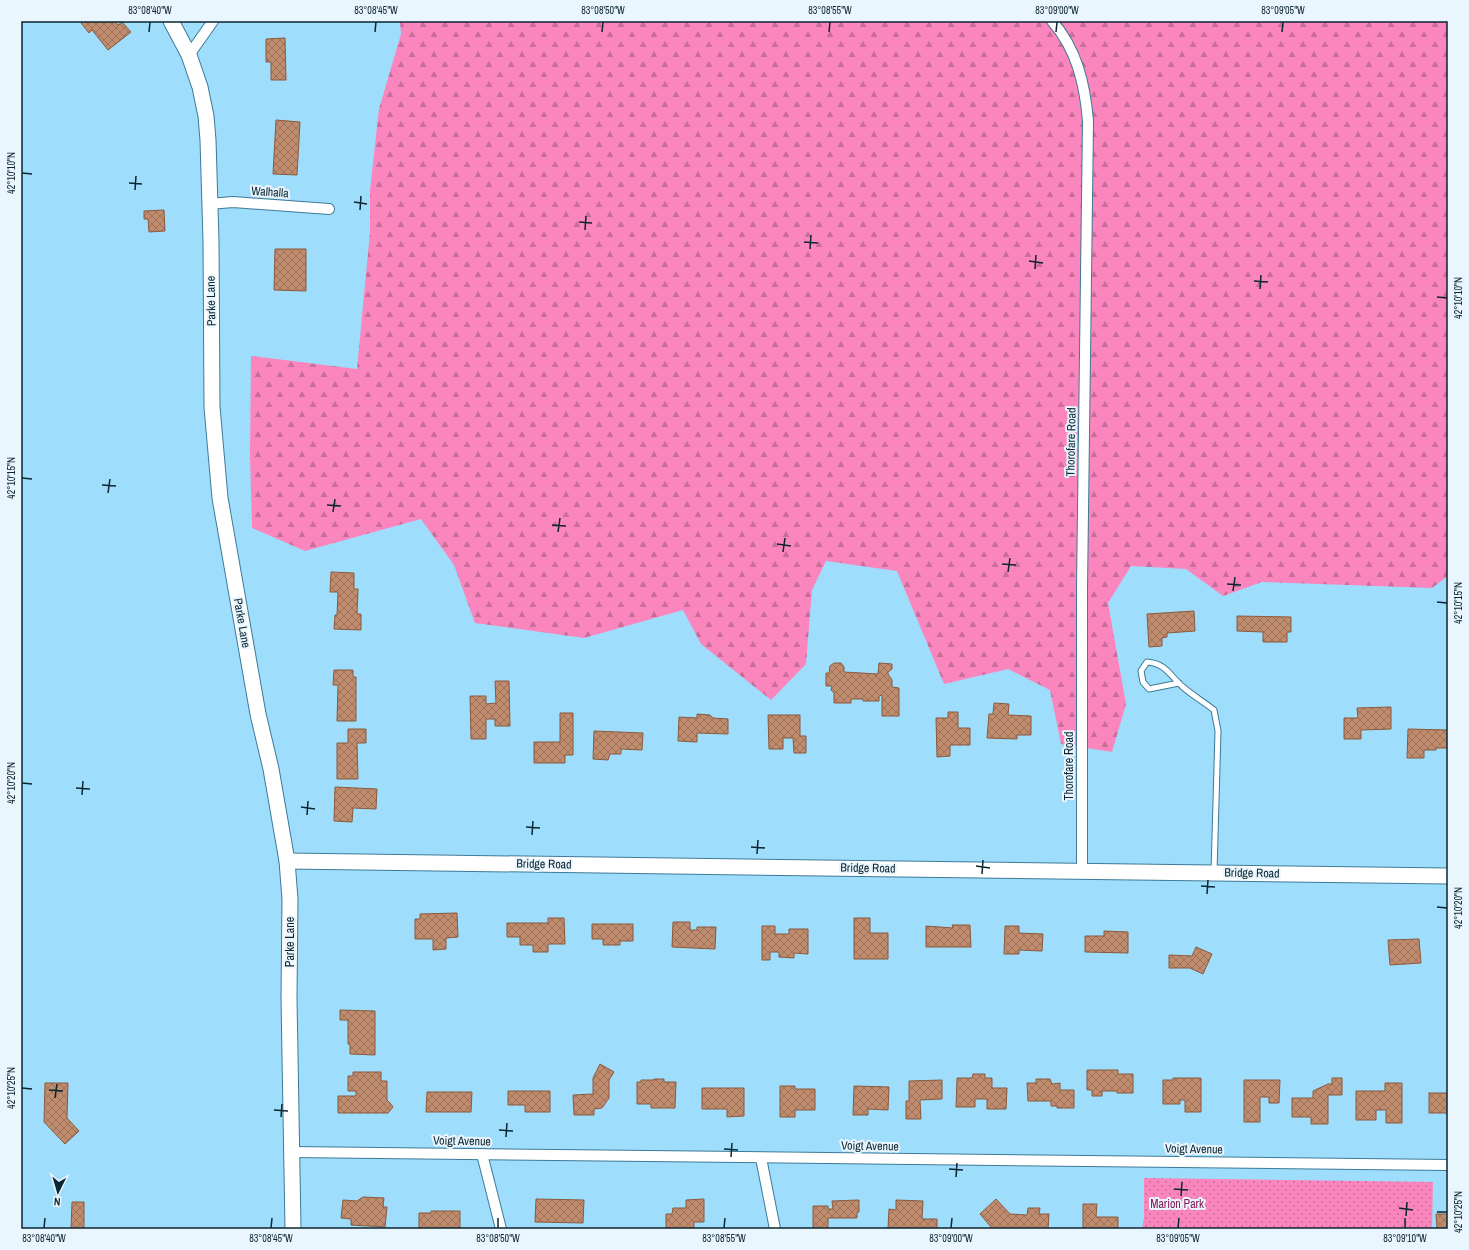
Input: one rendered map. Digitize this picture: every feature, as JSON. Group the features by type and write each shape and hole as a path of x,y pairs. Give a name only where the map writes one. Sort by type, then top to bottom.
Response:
{"main road":[{"name":"Parke Lane","path":"171,21 189,55 200,87 206,116 208,140 212,407 220,498 258,714 281,820 287,861 290,899 291,1152 293,1229"},
{"name":"Bridge Road","path":"287,861 1448,876"}],"street":[{"path":"189,55 212,21"},
{"name":"Thorofare Road","path":"1052,21 1066,42 1077,66 1086,94 1088,121 1082,589 1082,871"},
{"name":"Walhalla","path":"209,204 233,202 329,209"},
{"name":"Voigt Avenue","path":"291,1152 1448,1165"},
{"path":"482,1154 501,1229"},
{"path":"761,1158 775,1229"}],"lane":[{"path":"1179,683 1149,689 1143,682 1141,671 1147,662 1158,663 1179,683 1214,710 1218,731 1214,873"}],"green space":[{"path":"400,21 1448,21 1448,576 1432,588 1262,582 1223,596 1186,569 1131,566 1108,603 1126,704 1112,752 1061,744 1050,690 1008,669 944,684 897,571 826,561 812,590 806,664 771,700 701,644 683,610 584,638 475,623 454,565 421,519 305,551 252,528 250,455 251,356 357,369 370,232 370,190 379,109 401,34"},
{"name":"Marion Park","path":"1144,1178 1433,1182 1432,1229 1142,1229 1144,1218"}],"building":[{"path":"83,21 115,21 118,25 122,22 131,32 108,50 92,30 89,33 81,23"},
{"path":"285,38 286,80 271,80 271,62 266,62 266,39"},
{"path":"276,120 300,122 297,175 273,174"},
{"path":"164,210 165,231 149,232 148,219 144,219 144,211"},
{"path":"275,249 306,249 306,291 274,290"},
{"path":"331,572 354,573 354,589 358,589 357,614 361,614 361,630 334,629 335,615 337,615 338,592 330,592"},
{"path":"1194,611 1195,631 1167,633 1167,637 1162,638 1162,646 1149,647 1147,614"},
{"path":"1237,616 1291,617 1291,632 1287,632 1287,642 1263,642 1263,632 1237,631"},
{"path":"834,663 841,663 844,667 844,672 878,674 879,663 892,664 892,669 888,672 888,674 892,680 892,687 899,688 899,716 882,716 882,695 879,696 879,701 851,699 851,703 834,703 834,693 831,690 832,686 826,686 826,673 829,673 830,666"},
{"path":"334,670 353,670 353,677 356,677 356,721 337,721 338,685 333,685"},
{"path":"495,681 509,681 510,726 495,726 495,719 486,719 486,739 471,739 470,696 486,696 486,704 496,703"},
{"path":"994,703 1009,704 1008,715 1031,716 1031,735 1017,735 1017,739 987,738 989,714 993,714"},
{"path":"1391,707 1391,729 1361,730 1361,739 1344,739 1344,718 1358,718 1357,708"},
{"path":"948,712 958,712 958,728 970,728 970,745 950,745 950,756 937,757 936,718 948,718"},
{"path":"560,713 573,713 573,755 565,755 565,763 534,763 534,742 560,742"},
{"path":"697,714 710,715 713,718 728,719 728,734 697,733 697,742 678,741 679,717 697,718"},
{"path":"768,715 800,715 800,736 806,736 806,753 794,753 793,738 783,738 783,749 769,749"},
{"path":"348,729 366,729 366,743 357,743 358,779 337,779 337,743 348,743"},
{"path":"1408,729 1448,730 1448,748 1424,750 1424,758 1407,758"},
{"path":"594,731 643,733 642,750 621,749 621,754 610,754 608,760 593,759"},
{"path":"335,787 377,789 376,809 353,808 352,822 334,821"},
{"path":"457,913 458,937 446,938 446,949 433,950 433,939 415,939 415,919 420,919 420,914"},
{"path":"548,918 564,918 565,944 548,944 548,952 533,952 533,945 520,945 520,937 507,937 507,923 548,923"},
{"path":"854,918 870,918 870,933 888,933 888,959 854,959"},
{"path":"673,922 690,922 690,930 697,930 697,927 716,927 715,949 672,947"},
{"path":"592,924 633,924 633,941 620,941 620,945 603,945 603,939 592,939"},
{"path":"952,925 970,925 971,947 926,947 926,926 953,928"},
{"path":"762,926 775,926 775,934 789,934 789,929 808,929 808,954 794,953 794,958 779,957 779,952 770,952 770,960 762,960"},
{"path":"1005,926 1019,926 1019,933 1043,934 1042,951 1019,950 1019,954 1004,954"},
{"path":"1104,931 1128,932 1128,953 1085,952 1085,936 1104,936"},
{"path":"1419,939 1421,963 1390,965 1388,940"},
{"path":"1196,947 1212,954 1203,974 1190,968 1169,968 1169,955 1192,956"},
{"path":"340,1010 375,1011 375,1055 350,1054 350,1044 348,1044 348,1020 340,1020"},
{"path":"600,1064 614,1072 609,1080 609,1098 602,1108 594,1109 594,1115 574,1115 573,1095 593,1094 593,1078"},
{"path":"1087,1070 1118,1070 1118,1074 1133,1074 1133,1093 1102,1091 1102,1096 1092,1096 1092,1090 1087,1090"},
{"path":"353,1072 381,1072 381,1081 387,1081 387,1100 393,1107 388,1113 338,1113 338,1096 356,1096 356,1091 348,1091 348,1076 353,1076"},
{"path":"973,1074 985,1074 985,1078 992,1078 992,1088 1007,1088 1006,1109 987,1109 987,1099 975,1099 975,1107 956,1107 957,1078 972,1078"},
{"path":"1173,1078 1201,1078 1201,1112 1185,1112 1185,1100 1180,1100 1180,1104 1163,1104 1163,1080 1173,1080"},
{"path":"1332,1078 1342,1078 1342,1095 1328,1095 1328,1124 1311,1124 1311,1117 1292,1117 1292,1098 1313,1098 1313,1091 1328,1084 1332,1084"},
{"path":"664,1079 664,1082 676,1082 675,1108 651,1108 651,1104 637,1104 637,1082 641,1082 641,1080"},
{"path":"1036,1079 1050,1079 1052,1084 1060,1083 1060,1090 1074,1090 1074,1108 1057,1108 1057,1106 1051,1106 1051,1101 1028,1101 1027,1083 1036,1083"},
{"path":"942,1080 942,1099 920,1100 921,1119 906,1119 906,1101 909,1101 909,1081"},
{"path":"1244,1080 1280,1080 1279,1103 1269,1103 1269,1097 1260,1097 1260,1122 1244,1122"},
{"path":"45,1083 68,1083 67,1118 79,1131 65,1144 44,1122"},
{"path":"1385,1083 1402,1083 1402,1123 1386,1123 1386,1110 1376,1110 1376,1120 1356,1120 1356,1091 1385,1091"},
{"path":"780,1086 795,1086 795,1089 815,1089 815,1110 795,1110 795,1117 780,1117"},
{"path":"854,1086 889,1087 888,1110 868,1109 868,1115 853,1115"},
{"path":"702,1088 744,1088 744,1116 727,1117 727,1109 702,1109"},
{"path":"508,1091 550,1091 550,1112 525,1112 525,1105 508,1105"},
{"path":"427,1092 472,1092 471,1112 426,1112"},
{"path":"1429,1093 1448,1093 1448,1113 1429,1113"},
{"path":"363,1197 384,1198 383,1207 387,1207 385,1227 351,1225 351,1219 341,1218 343,1200 357,1201"},
{"path":"536,1199 584,1200 583,1223 535,1222"},
{"path":"704,1199 704,1222 694,1222 694,1229 666,1229 666,1214 672,1214 673,1208 686,1208 686,1200"},
{"path":"996,1199 1010,1214 1027,1215 1028,1208 1040,1208 1039,1214 1049,1214 1048,1229 989,1229 991,1227 980,1214"},
{"path":"859,1200 859,1212 857,1212 857,1218 828,1218 828,1229 813,1229 813,1206 828,1206 828,1209 833,1209 832,1201"},
{"path":"896,1200 923,1201 922,1219 937,1219 937,1229 888,1228 889,1209 896,1210"},
{"path":"72,1202 84,1202 84,1229 71,1229"},
{"path":"1083,1204 1097,1204 1096,1217 1118,1217 1118,1229 1083,1229"},
{"path":"431,1211 460,1211 460,1228 419,1229 419,1213 431,1213"},
{"path":"1436,1214 1448,1214 1448,1229 1437,1229"}]}
